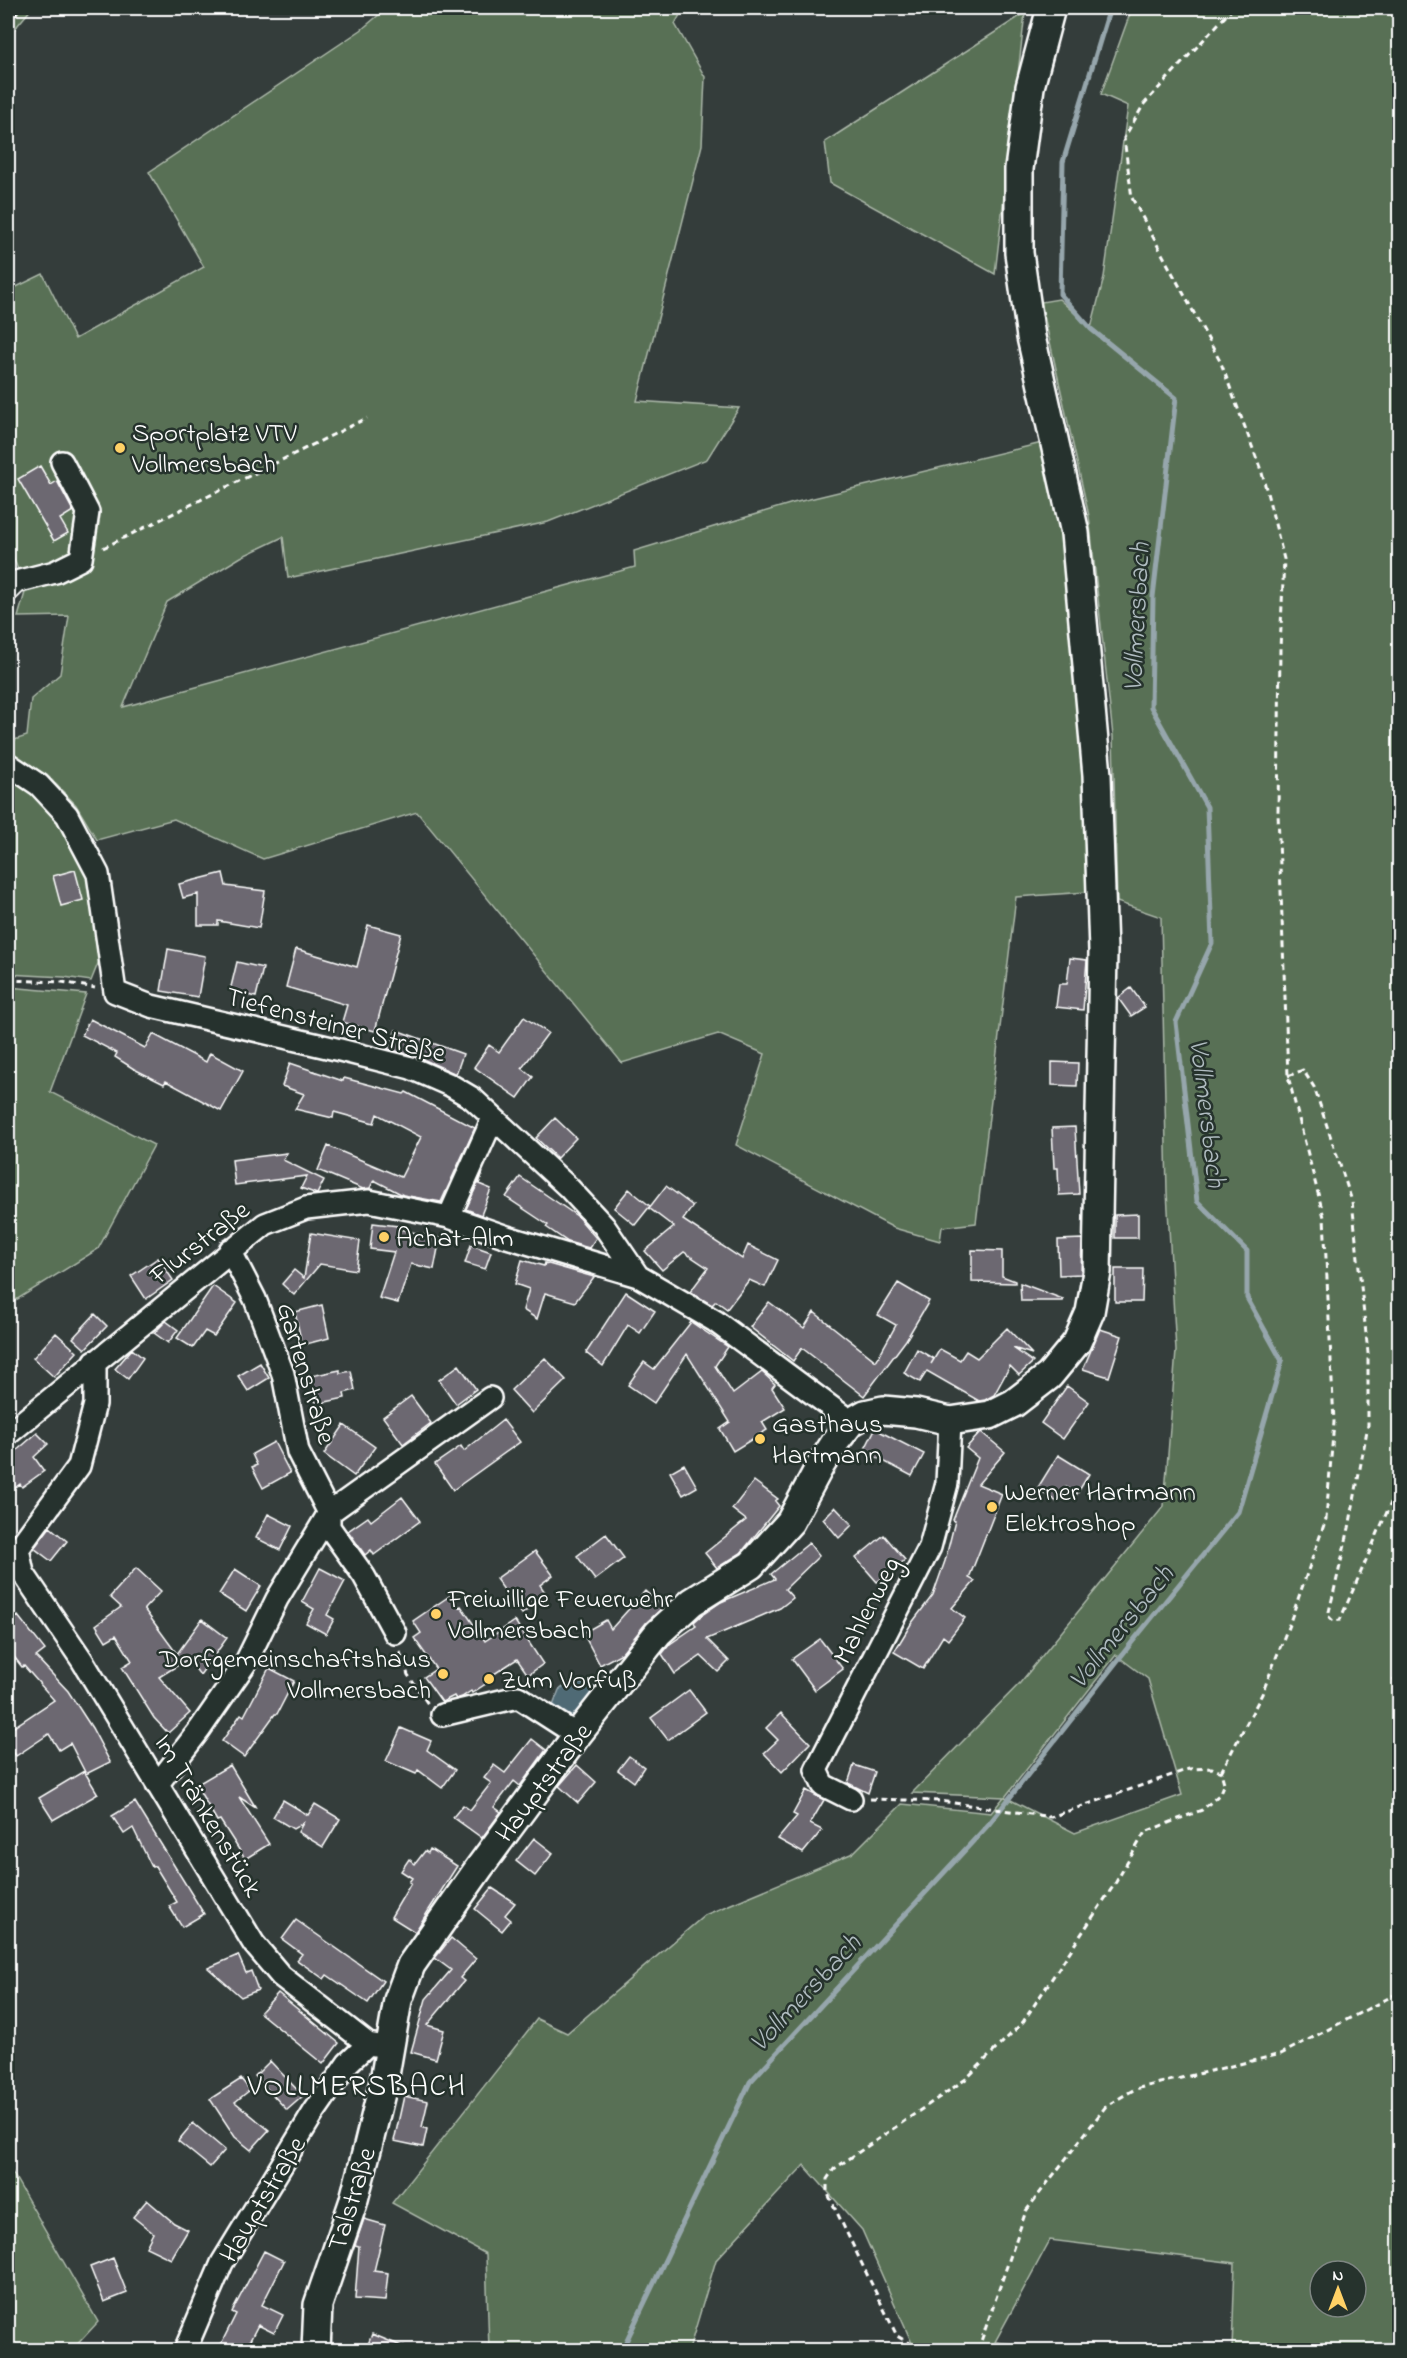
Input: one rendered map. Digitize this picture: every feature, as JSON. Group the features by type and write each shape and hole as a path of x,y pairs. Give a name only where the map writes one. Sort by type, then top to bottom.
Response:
{"main road":[{"path":"851,1422 865,1414 883,1410 916,1413 950,1421 990,1415 1014,1404 1049,1376 1077,1342 1090,1312 1097,1272 1103,951 1097,775 1075,533 1031,337 1019,253 1019,169 1030,87 1050,8"},
{"name":"Hauptstraße","path":"379,2046 411,1965 577,1735 658,1634 692,1602 751,1565 790,1522 820,1466 851,1422"},
{"name":"Talstraße","path":"316,2350 318,2305 353,2203 384,2081 379,2046"}],"street":[{"path":"8,590 16,582 55,572 81,559 88,512 62,462"},
{"path":"8,764 39,785 67,815 98,874 115,992"},
{"name":"Tiefensteiner Straße","path":"115,992 151,1006 411,1068 450,1085 472,1098 568,1187 604,1226 638,1276 715,1321 851,1422"},
{"path":"449,1217 493,1118"},
{"name":"Flurstraße","path":"8,1434 230,1250 265,1224 306,1208 369,1201 449,1217 507,1237 638,1276"},
{"name":"Gartenstraße","path":"230,1250 255,1299 283,1374 298,1452 329,1513 329,1527 364,1576 395,1633"},
{"name":"Im Tränkenstück","path":"95,1361 95,1404 79,1466 18,1549 23,1573 82,1660 254,1944 281,1976 379,2046"},
{"path":"156,1785 200,1730 244,1664 277,1599 329,1513 490,1398"},
{"name":"Mahlenweg","path":"851,1799 823,1785 816,1770 930,1547 946,1483 950,1421"},
{"path":"442,1715 518,1697 577,1735"},
{"name":"Hauptstraße","path":"185,2350 222,2263 314,2112 348,2063 379,2046"}],"path":[{"path":"8,24 20,8"},
{"path":"921,2350 897,2336 827,2192 827,2179 834,2169 966,2079 1023,2022 1116,1882 1145,1832 1202,1810 1219,1795 1224,1783 1221,1772 1262,1694 1326,1519 1334,1422 1324,1217 1288,1076 1278,813 1280,649 1284,559 1262,473 1221,363 1132,198 1124,138 1144,104 1233,8"},
{"path":"81,559 367,418"},
{"path":"8,980 62,981 115,992"},
{"path":"1288,1076 1303,1070 1314,1087 1352,1201 1364,1301 1368,1353 1368,1425 1349,1528 1328,1616 1333,1621 1340,1620 1400,1482"},
{"path":"395,1633 408,1675 436,1716 442,1715"},
{"path":"1393,1681 1400,1676"},
{"path":"851,1799 940,1800 1051,1817 1189,1769 1212,1768 1221,1772"},
{"path":"978,2350 1026,2211 1106,2106 1135,2089 1281,2054 1400,1992"}],"green space":[{"path":"8,8 32,8 8,37"},
{"path":"387,8 693,8 681,13 675,24 705,77 702,145 637,401 739,408 707,459 548,522 288,578 283,537 241,557 167,602 123,707 635,567 634,551 793,503 1042,443 1063,542 1083,788 1087,892 1016,897 976,1223 942,1227 940,1241 894,1228 736,1145 765,1054 718,1034 622,1063 417,812 263,859 174,819 97,840 76,805 46,774 8,756 8,742 27,736 31,699 60,674 69,616 18,617 26,589 8,545 8,291 43,274 75,339 204,267 149,172 361,30"},
{"path":"1132,8 1399,8 1399,2350 1232,2350 1235,2263 1050,2240 995,2342 1067,2350 915,2350 862,2230 804,2165 716,2260 689,2350 489,2350 486,2254 392,2203 537,2019 567,2033 705,1915 853,1853 902,1804 991,1813 1004,1797 912,1793 1020,1683 1164,1506 1176,1351 1167,1192 1161,917 1117,902 1113,736 1089,516 1041,302 1059,299 1091,328 1104,277 1128,106 1101,94","holes":["1116,1655 1148,1679 1182,1795 1075,1833 1005,1797"]},
{"path":"1025,13 995,274 830,183 825,142"},
{"path":"8,778 36,794 61,820 84,864 98,909 99,961 91,981 8,974"},
{"path":"8,987 86,994 50,1092 154,1145 98,1249 8,1305"},
{"path":"8,2165 98,2322 72,2350 8,2350"}],"water":[{"path":"572,1681 598,1688 575,1719 569,1722 551,1711 559,1690"}],"building":[{"path":"40,466 51,485 57,481 73,511 60,519 68,533 54,541 18,479"},
{"path":"75,870 83,900 61,906 53,876"},
{"path":"223,873 226,886 265,891 259,928 218,921 218,925 198,925 198,894 183,898 179,884"},
{"path":"368,925 401,934 375,1031 342,1022 347,1005 286,987 296,949 357,967"},
{"path":"168,949 205,956 198,997 161,991"},
{"path":"1070,958 1087,960 1083,1010 1056,1007 1059,984 1067,984"},
{"path":"237,962 263,968 256,997 230,991"},
{"path":"1131,988 1145,1007 1131,1016 1118,998"},
{"path":"524,1017 548,1033 522,1068 533,1077 518,1098 474,1067 489,1045 499,1052"},
{"path":"90,1019 145,1048 153,1034 206,1062 210,1053 243,1071 221,1111 166,1081 164,1084 134,1069 115,1057 117,1053 82,1035"},
{"path":"396,1030 463,1054 456,1074 416,1056 388,1049"},
{"path":"1052,1062 1078,1063 1077,1086 1052,1085"},
{"path":"290,1063 343,1081 344,1078 404,1094 406,1092 475,1128 441,1202 403,1195 374,1180 370,1188 363,1189 318,1170 328,1146 401,1177 421,1137 377,1114 374,1123 334,1112 333,1118 295,1109 304,1094 282,1086"},
{"path":"555,1118 576,1138 557,1158 536,1138"},
{"path":"1075,1127 1079,1194 1059,1195 1058,1168 1054,1168 1052,1128"},
{"path":"287,1153 283,1160 324,1180 317,1194 301,1188 307,1176 235,1185 232,1160"},
{"path":"483,1172 479,1184 491,1189 481,1215 466,1209"},
{"path":"520,1177 577,1216 596,1238 589,1248 568,1242 546,1227 548,1225 506,1197"},
{"path":"666,1186 693,1206 683,1220 742,1259 748,1245 778,1260 765,1287 749,1280 727,1309 716,1301 712,1305 690,1292 708,1268 684,1252 662,1270 645,1251 674,1227 649,1208"},
{"path":"629,1189 650,1206 635,1225 614,1208"},
{"path":"1138,1214 1138,1238 1115,1238 1115,1215"},
{"path":"373,1223 398,1226 398,1229 440,1238 434,1269 411,1264 398,1303 379,1298 394,1252 370,1249"},
{"path":"311,1233 360,1241 356,1270 320,1264 294,1295 282,1284 294,1270 304,1278"},
{"path":"1082,1239 1081,1274 1059,1275 1058,1240"},
{"path":"471,1245 491,1252 485,1269 465,1263"},
{"path":"972,1250 1002,1251 1002,1276 1015,1283 972,1282"},
{"path":"158,1258 173,1280 146,1299 131,1276"},
{"path":"522,1260 544,1266 545,1263 594,1277 575,1302 545,1293 537,1319 523,1310 529,1289 515,1284"},
{"path":"1115,1269 1143,1269 1142,1302 1115,1302"},
{"path":"898,1283 929,1301 906,1340 864,1396 802,1348 793,1361 750,1327 769,1302 804,1328 814,1312 876,1361 896,1325 878,1315"},
{"path":"1020,1283 1063,1299 1063,1301 1021,1301"},
{"path":"213,1286 237,1303 214,1336 205,1331 193,1348 177,1338"},
{"path":"626,1292 655,1311 640,1333 628,1325 603,1366 586,1353"},
{"path":"322,1305 329,1338 302,1345 295,1312"},
{"path":"95,1314 107,1326 85,1349 73,1338"},
{"path":"166,1321 178,1330 168,1343 154,1333"},
{"path":"691,1322 728,1347 715,1366 733,1394 762,1372 775,1384 772,1388 785,1408 762,1422 767,1430 733,1451 720,1429 730,1422 687,1354 654,1403 628,1385 644,1362 654,1369"},
{"path":"1007,1328 1032,1354 1013,1348 1033,1362 1019,1375 1010,1366 994,1395 979,1401 927,1371 920,1382 904,1373 917,1349 934,1359 940,1349 960,1360 966,1351 977,1358"},
{"path":"1100,1329 1122,1336 1109,1377 1083,1369"},
{"path":"56,1333 77,1352 54,1377 33,1358"},
{"path":"132,1349 143,1358 128,1379 115,1369"},
{"path":"545,1358 566,1380 532,1413 511,1390"},
{"path":"260,1363 269,1378 248,1391 238,1376"},
{"path":"459,1365 476,1389 456,1404 439,1380"},
{"path":"340,1370 340,1373 351,1371 355,1390 344,1393 345,1398 316,1404 311,1376"},
{"path":"1067,1386 1089,1402 1063,1439 1041,1423"},
{"path":"411,1396 431,1423 403,1444 383,1417"},
{"path":"503,1420 520,1442 453,1490 435,1464 461,1446 464,1451"},
{"path":"344,1425 375,1447 354,1476 324,1454"},
{"path":"875,1429 924,1454 912,1476 864,1451"},
{"path":"981,1432 1005,1452 978,1484 1002,1494 969,1578 975,1581 952,1608 965,1618 948,1640 943,1636 923,1669 894,1652 933,1595 945,1561 955,1521 953,1520 978,1458 966,1448"},
{"path":"37,1433 48,1444 34,1457 44,1471 22,1487 20,1484 8,1493 8,1458"},
{"path":"274,1442 290,1473 263,1488 252,1467 257,1465 252,1454"},
{"path":"1058,1455 1089,1474 1077,1494 1066,1487 1057,1502 1037,1489"},
{"path":"684,1464 697,1487 683,1495 670,1472"},
{"path":"754,1481 778,1499 775,1501 779,1506 741,1553 717,1568 705,1553 746,1520 732,1509"},
{"path":"402,1497 420,1521 374,1555 371,1550 365,1555 348,1531 368,1517 371,1521"},
{"path":"835,1507 852,1525 839,1538 823,1519"},
{"path":"268,1514 292,1526 280,1550 256,1538"},
{"path":"50,1527 67,1541 51,1561 34,1548"},
{"path":"606,1534 624,1558 595,1580 577,1556"},
{"path":"884,1535 905,1560 877,1582 856,1558"},
{"path":"809,1543 819,1556 785,1589 793,1598 780,1608 707,1639 729,1661 718,1672 701,1656 675,1674 662,1654 670,1644 696,1626 694,1622 721,1602 775,1579 771,1574"},
{"path":"535,1551 553,1575 540,1585 547,1595 522,1614 496,1579"},
{"path":"136,1568 161,1591 144,1609 177,1654 202,1619 227,1638 200,1675 188,1659 159,1677 190,1713 168,1733 154,1718 122,1667 132,1661 116,1635 106,1641 96,1625 121,1607 110,1597"},
{"path":"320,1568 345,1581 327,1615 334,1619 326,1634 306,1623 314,1609 302,1602"},
{"path":"235,1569 261,1586 246,1611 219,1594"},
{"path":"645,1591 663,1607 646,1623 622,1653 600,1665 583,1633 606,1620 611,1629"},
{"path":"451,1595 485,1641 515,1621 543,1664 528,1675 517,1659 491,1676 493,1679 472,1693 471,1691 456,1699 454,1696 442,1702 424,1677 436,1669 414,1638 421,1633 413,1621"},
{"path":"18,1616 45,1650 36,1657 68,1691 92,1728 110,1762 86,1774 70,1743 59,1750 49,1734 16,1756 8,1743 8,1731 54,1700 8,1649 8,1624"},
{"path":"820,1639 843,1669 815,1690 792,1659"},
{"path":"269,1668 294,1681 277,1714 244,1757 222,1741 241,1714 244,1716"},
{"path":"689,1690 706,1712 668,1740 651,1718"},
{"path":"781,1713 810,1743 782,1772 764,1753 778,1740 766,1728"},
{"path":"401,1728 431,1741 427,1750 455,1770 442,1788 418,1770 416,1774 386,1761"},
{"path":"532,1739 546,1750 520,1786 514,1781 494,1807 501,1812 482,1838 453,1817 463,1805 470,1810 491,1783 484,1778 494,1765 505,1773"},
{"path":"629,1756 644,1767 634,1782 618,1770"},
{"path":"230,1765 256,1808 239,1797 269,1844 245,1859 220,1820 217,1821 196,1785"},
{"path":"577,1765 596,1782 578,1803 559,1786"},
{"path":"854,1765 875,1772 868,1793 848,1783"},
{"path":"84,1771 98,1794 53,1820 39,1798"},
{"path":"806,1790 824,1800 810,1824 822,1830 803,1853 778,1839 797,1816 793,1814"},
{"path":"283,1800 308,1815 315,1804 340,1819 323,1847 298,1832 303,1823 293,1829 273,1817"},
{"path":"135,1802 204,1914 182,1927 169,1906 177,1902 155,1866 152,1867 133,1828 124,1834 112,1816"},
{"path":"534,1838 553,1853 535,1876 516,1861"},
{"path":"430,1849 457,1866 415,1932 391,1917 411,1883 409,1882 412,1878 401,1871 409,1859 415,1864 425,1851 428,1853"},
{"path":"492,1888 515,1903 505,1915 511,1920 502,1931 475,1909"},
{"path":"296,1920 383,1981 368,2003 327,1975 324,1979 297,1960 302,1954 282,1939"},
{"path":"451,1938 476,1959 460,1978 464,1981 427,2025 444,2030 436,2059 411,2052 426,1999 451,1970 435,1958"},
{"path":"238,1955 246,1973 251,1971 258,1990 241,1997 208,1968"},
{"path":"278,1993 339,2043 323,2064 260,2013"},
{"path":"270,2061 303,2096 287,2110 255,2076"},
{"path":"241,2079 250,2090 235,2102 269,2130 251,2150 235,2137 210,2099"},
{"path":"404,2096 428,2101 422,2127 427,2129 423,2147 394,2141"},
{"path":"193,2123 225,2150 210,2167 178,2141"},
{"path":"147,2200 174,2223 188,2230 171,2259 146,2247 153,2233 133,2217"},
{"path":"364,2219 385,2225 374,2271 388,2273 385,2301 355,2299 359,2246 355,2245"},
{"path":"264,2251 284,2261 262,2305 283,2315 274,2333 258,2325 245,2350 218,2350 236,2314 232,2312"},
{"path":"113,2258 127,2293 104,2302 90,2267"},
{"path":"372,2334 411,2350 366,2350"}],"waterway":[{"name":"Vollmersbach","path":"622,2350 750,2082 989,1824 1238,1512 1282,1361 1247,1298 1247,1251 1197,1201 1176,1022 1212,943 1207,807 1151,707 1153,597 1176,398 1091,329 1060,294 1063,162 1110,8"}],"place":[{"name":"Sportplatz VTV Vollmersbach","path":"120,448"},
{"name":"Achat-Alm","path":"384,1237"},
{"name":"Gasthaus Hartmann","path":"760,1439"},
{"name":"Werner Hartmann Elektroshop","path":"992,1507"},
{"name":"Freiwillige Feuerwehr Vollmersbach","path":"436,1614"},
{"name":"Dorfgemeinschaftshaus Vollmersbach","path":"443,1674"},
{"name":"Zum Vorfuß","path":"489,1679"}],"district":[{"name":"VOLLMERSBACH","path":"357,2085"}]}
